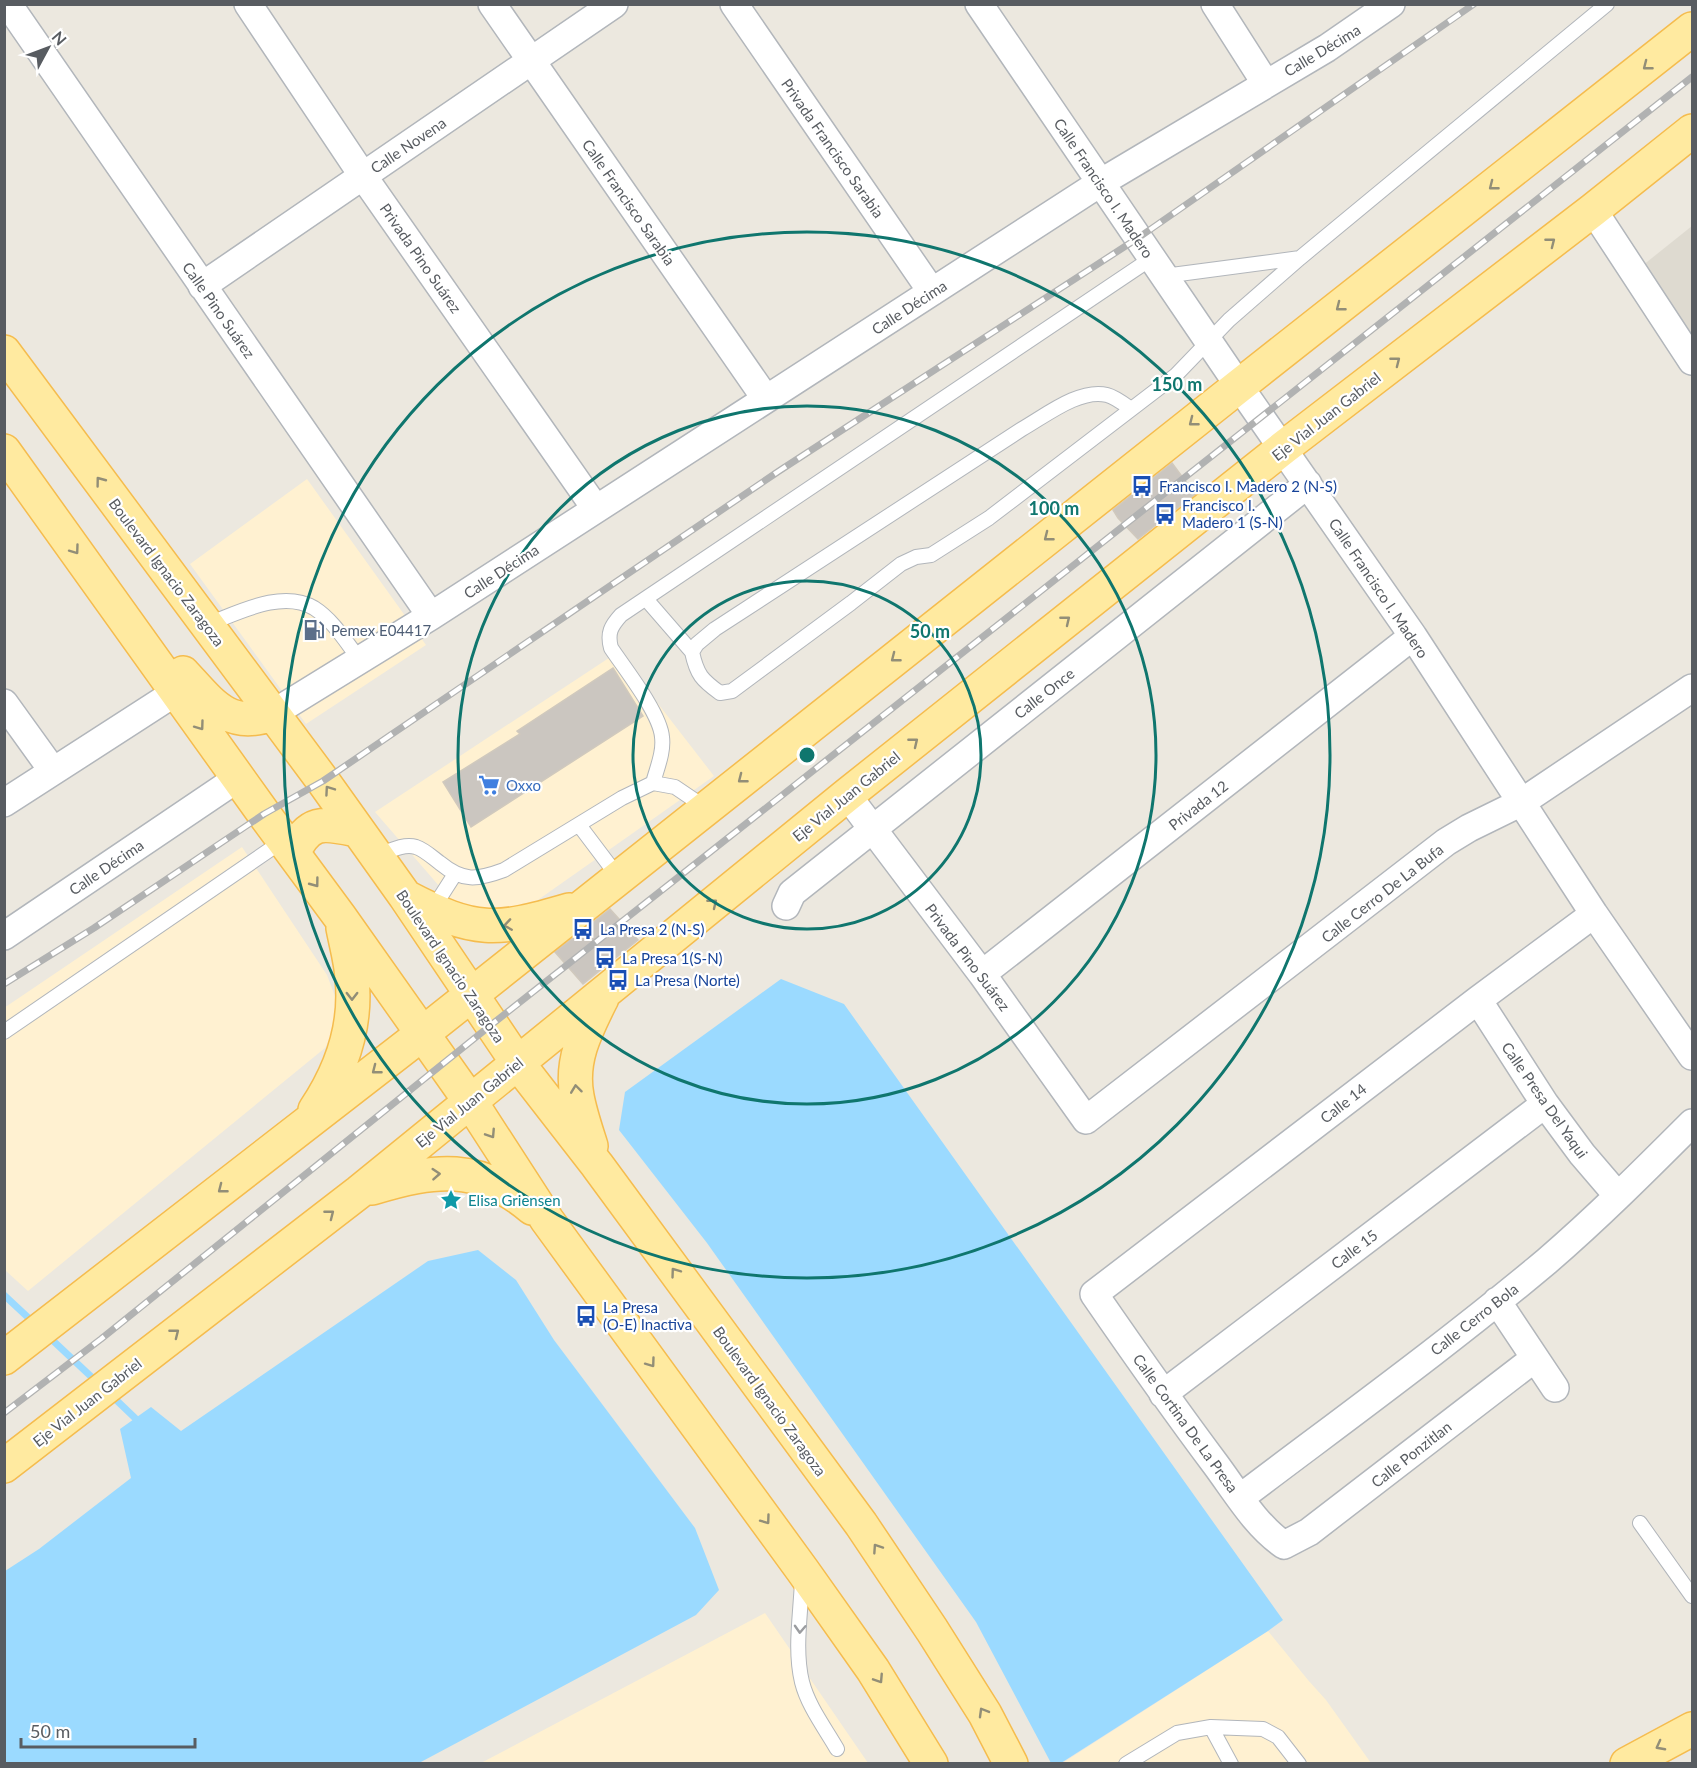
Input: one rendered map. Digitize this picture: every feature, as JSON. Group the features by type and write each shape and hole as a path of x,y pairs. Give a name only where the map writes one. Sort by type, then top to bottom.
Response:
{"main road":[{"path":"17,1348 423,1034 1692,29"},
{"name":"Eje Vial Juan Gabriel","path":"4,1466 359,1192 847,795 1283,448 1692,131"},
{"name":"Boulevard Ignacio Zaragoza","path":"4,352 376,856 418,903 471,994 517,1062 597,1165 861,1524 944,1648 985,1714 1011,1764"},
{"path":"4,451 423,1034 470,1101 547,1220 873,1670 931,1764"},
{"path":"134,631 164,654 204,696 230,715 250,720 272,714"},
{"path":"288,847 312,828 322,825 357,830"},
{"path":"418,903 452,919 497,927 526,922 585,905"},
{"path":"304,1125 328,1090 341,1062 350,1029 352,978 340,917"},
{"path":"597,1165 577,1097 575,1075 578,1053 606,990"},
{"path":"359,1192 410,1176 442,1173 472,1176 512,1191 547,1220"},
{"path":"1627,1764 1692,1729"}],"street":[{"name":"Calle Pino Suárez","path":"8,4 431,616"},
{"name":"Privada Pino Suárez","path":"248,4 363,176 596,509"},
{"name":"Calle Francisco Sarabia","path":"492,4 766,399"},
{"name":"Calle Novena","path":"202,286 614,4"},
{"name":"Privada Francisco Sarabia","path":"734,4 932,292"},
{"name":"Calle Francisco I. Madero","path":"979,4 1239,386 1413,636 1593,914 1690,1049"},
{"path":"1215,4 1266,84"},
{"name":"Calle Décima","path":"272,714 431,616 1100,183 1353,33 1391,4"},
{"path":"1593,210 1692,361"},
{"name":"Calle Once","path":"786,906 792,893 1308,484"},
{"name":"Privada 12","path":"982,974 1413,636"},
{"name":"Calle Cerro De La Bufa","path":"1086,1120 1446,842 1522,802 1692,690"},
{"path":"4,804 176,692"},
{"path":"4,703 53,771"},
{"name":"Calle Décima","path":"4,936 238,778"},
{"name":"Privada Pino Suárez","path":"847,795 982,974 1086,1120"},
{"name":"Calle 14","path":"1094,1294 1593,914"},
{"name":"Calle Presa Del Yaqui","path":"1478,1000 1545,1104 1582,1154 1618,1196"},
{"name":"Calle 15","path":"1163,1394 1545,1104"},
{"name":"Calle Cerro Bola","path":"1240,1498 1497,1301 1548,1259 1618,1196 1692,1123"},
{"name":"Calle Cortina De La Presa","path":"1094,1294 1163,1394 1240,1498 1272,1537 1284,1545"},
{"path":"1497,1301 1555,1388"},
{"name":"Calle Ponzitlan","path":"1284,1545 1310,1532 1535,1358"}],"lane":[{"path":"646,598 692,652 696,670 705,682 720,693 732,691 901,564 916,557 931,555 989,518 1176,375 1208,340 1300,258 1607,4"},
{"path":"653,783 662,753 663,737 659,721 610,648 608,636 612,626 621,615 1158,267 1300,258"},
{"path":"692,652 697,644 715,629 980,455 1073,400 1090,392 1109,395 1131,409"},
{"path":"206,625 268,603 291,601 313,608 333,624 360,660"},
{"path":"376,856 401,847 416,847 464,878 485,877 504,870 622,798 653,783 675,787 706,808"},
{"path":"579,825 619,878"},
{"path":"4,1032 288,847"},
{"path":"418,903 455,874"},
{"path":"1640,1523 1692,1596"},
{"path":"803,1571 799,1645 802,1683 837,1749"},
{"path":"1126,1764 1177,1733 1211,1727 1263,1730 1278,1737 1299,1764"},
{"path":"1211,1727 1231,1764"}],"shaded area":[{"path":"1692,226 1692,339 1642,266"},
{"path":"307,479 426,645 306,724 190,564"},
{"path":"618,652 714,776 525,909 506,911 466,908 453,902 375,812"},
{"path":"242,847 327,975 336,999 335,1028 325,1048 28,1291 5,1270 4,1008"},
{"path":"765,1613 868,1763 479,1764"},
{"path":"1268,1631 1326,1700 1371,1763 1061,1764"}],"water":[{"path":"781,979 844,1004 1283,1620 1061,1763 1051,1763 976,1622 707,1243 619,1130 625,1092"},
{"path":"478,1250 516,1280 554,1340 695,1528 719,1590 696,1615 419,1763 5,1763 5,1571 39,1549 131,1478 120,1429 151,1407 181,1431 428,1261"}],"building":[{"path":"1172,463 1195,494 1138,539 1113,510"},
{"path":"613,668 643,716 471,827 443,782 520,734 517,731"},
{"path":"610,909 638,940 583,984 555,952"}],"waterway":[{"path":"4,1295 35,1324"},
{"path":"48,1336 99,1384"},
{"path":"111,1395 135,1418"}],"railway":[{"path":"4,984 94,928 264,814 323,781 779,471 1138,238 1474,4"},
{"path":"4,1413 101,1339 491,1025 1692,77"}],"place":[{"name":"Francisco I. Madero 2 (N-S)","path":"1142,486"},
{"name":"Francisco I. Madero 1 (S-N)","path":"1165,514"},
{"name":"Pemex E04417","path":"314,630"},
{"name":"Oxxo","path":"489,785"},
{"name":"La Presa 2 (N-S)","path":"583,929"},
{"name":"La Presa 1(S-N)","path":"605,958"},
{"name":"La Presa (Norte)","path":"618,980"},
{"name":"Elisa Griensen","path":"451,1200"},
{"name":"La Presa (O-E) Inactiva","path":"586,1316"}]}
